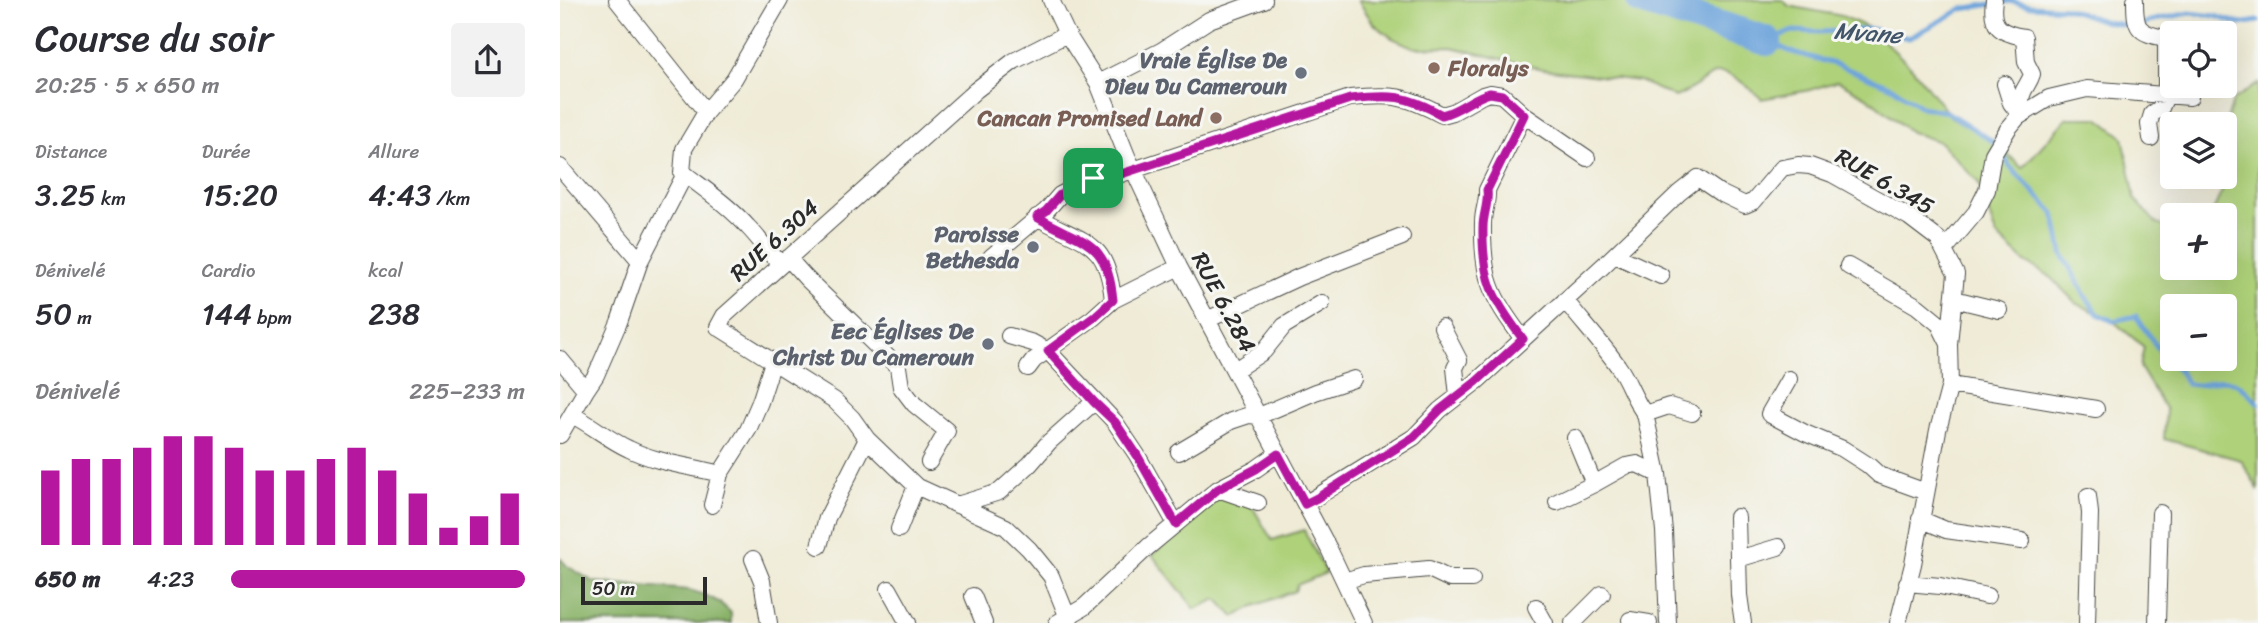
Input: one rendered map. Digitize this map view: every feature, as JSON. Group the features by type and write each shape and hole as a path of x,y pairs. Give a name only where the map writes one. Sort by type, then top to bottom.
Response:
{"street":[{"path":"617,0 706,112"},
{"path":"780,0 734,79 706,112 684,149 682,173 717,196 772,256 785,260 806,278 898,367 901,387 914,404 947,431 929,463"},
{"name":"RUE 6.284","path":"1051,0 1067,34 1098,83 1134,170 1179,267 1329,549 1364,623"},
{"path":"1098,83 1161,51 1209,20 1264,0"},
{"path":"1898,623 1950,385 1949,344 1956,274 1945,249 1976,212 1987,190 1993,154 2017,114 2024,89 2032,74 2026,62 2024,37 2006,34 1999,28 1994,20 1994,0"},
{"path":"2135,0 2137,26 2147,35 2160,37"},
{"name":"RUE 6.304","path":"1065,621 1051,576 1006,527 916,486 867,439 852,418 834,400 718,327 724,316 976,90 1014,61 1067,34"},
{"path":"2005,84 2017,114"},
{"path":"2017,114 2049,98 2087,89 2160,95"},
{"path":"991,257 1046,211 1060,195 1093,178 1109,178 1350,99 1381,95 1416,101 1442,115 1453,112 1483,95 1502,95 1524,115 1587,158"},
{"path":"2151,138 2149,124 2152,114 2161,108 2165,98"},
{"path":"1523,339 1495,299 1487,281 1483,214 1488,200 1487,190 1524,115"},
{"name":"RUE 6.345","path":"1305,504 1414,437 1440,410 1523,339 1679,193 1699,178 1720,193 1745,205 1754,201 1782,168 1810,166 1832,174 1898,211 1938,239 1945,249"},
{"path":"560,167 640,261"},
{"path":"560,435 596,375 619,322 640,261 685,174"},
{"path":"1037,217 1088,242 1097,251 1111,275 1113,300"},
{"path":"1207,320 1299,277 1402,237"},
{"path":"1615,254 1661,276"},
{"path":"1848,266 1917,306 1938,324 1949,344"},
{"path":"1028,368 1034,360 1093,318 1113,300 1179,267"},
{"path":"1954,299 1999,310"},
{"path":"1565,300 1618,366 1645,414 1658,474 1664,531 1668,623"},
{"path":"1235,370 1264,351 1284,326 1322,303"},
{"path":"1442,327 1459,360 1455,368 1458,396"},
{"path":"1009,337 1034,343 1048,351 1115,422 1176,524"},
{"path":"560,359 586,390"},
{"path":"712,505 720,474 748,429 773,362"},
{"path":"1179,452 1231,421 1249,415 1259,416 1354,379"},
{"path":"1789,379 1769,414 1843,449 1879,475 1926,492"},
{"path":"1950,385 2096,410"},
{"path":"957,505 999,492 1094,402"},
{"path":"1645,414 1669,406 1692,413"},
{"path":"572,415 629,449 720,474"},
{"path":"1575,438 1594,485"},
{"path":"818,546 827,518 867,439"},
{"path":"1065,621 1084,607 1138,555 1218,489 1278,454"},
{"path":"1557,502 1626,466 1637,464 1658,474"},
{"path":"899,529 916,486"},
{"path":"1218,489 1258,503"},
{"path":"2087,623 2090,513 2088,496"},
{"path":"2157,623 2160,513"},
{"path":"1737,517 1739,596 1743,623"},
{"path":"1920,519 1946,530 2022,541"},
{"path":"1738,559 1778,547"},
{"path":"752,559 762,581 769,623"},
{"path":"1343,581 1364,575 1429,569 1450,579 1472,579"},
{"path":"1907,583 1940,586 1987,596"},
{"path":"889,589 908,623"},
{"path":"1573,623 1602,594"},
{"path":"973,596 984,623"},
{"path":"1536,607 1545,623"},
{"path":"1630,620 1649,623"}],"green space":[{"path":"1358,0 1782,0 1789,6 1842,16 1872,29 1912,68 1951,117 1994,141 2022,168 2067,118 2098,118 2123,137 2135,199 2160,224 2160,280 2237,280 2237,203 2217,203 2223,189 2237,189 2237,112 2229,112 2234,99 2258,84 2258,489 2241,460 2164,439 2166,410 2140,367 2144,347 2113,321 2076,303 2048,275 2025,262 1996,235 1978,182 1940,142 1911,132 1867,97 1838,81 1810,90 1762,99 1740,80 1720,73 1675,97 1639,81 1543,69 1452,47 1415,48 1392,38 1373,23"},
{"path":"1243,491 1272,540 1304,530 1326,573 1297,585 1295,591 1254,606 1234,617 1217,599 1195,609 1152,555 1219,497"},
{"path":"560,558 567,566 594,582 689,590 701,594 726,608 731,613 731,623 560,623"}],"waterway":[{"name":"Mvane","path":"1641,0 1767,41"},
{"name":"Mvane","path":"1767,41 1793,31 1872,29 1909,38 1962,9 2010,1 2030,6 2066,8 2106,22 2137,27 2150,21 2190,13 2215,16 2240,24 2258,21"},
{"path":"1767,41 1892,87 1921,107 1947,112 1997,144 2010,167 2054,213 2062,253 2098,314 2113,321 2136,316 2187,384 2228,381 2245,389 2258,403"}],"place":[{"name":"Floralys","path":"1434,68"},
{"name":"Vraie Église De Dieu Du Cameroun","path":"1301,73"},
{"name":"Cancan Promised Land","path":"1216,118"},
{"name":"Paroisse Bethesda","path":"1033,247"},
{"name":"Eec Églises De Christ Du Cameroun","path":"988,344"}],"route":[{"path":"1381,95 1416,101 1442,115 1453,112 1483,95 1502,95 1524,115 1487,190 1488,200 1483,214 1483,241 1487,281 1495,299 1523,339 1476,382 1440,410 1414,437 1317,498 1305,504 1278,454 1218,489 1176,524 1115,422 1048,351 1113,300 1111,275 1097,251 1088,242 1037,217 1060,195 1093,178 1109,178 1350,99 1381,95"}]}
